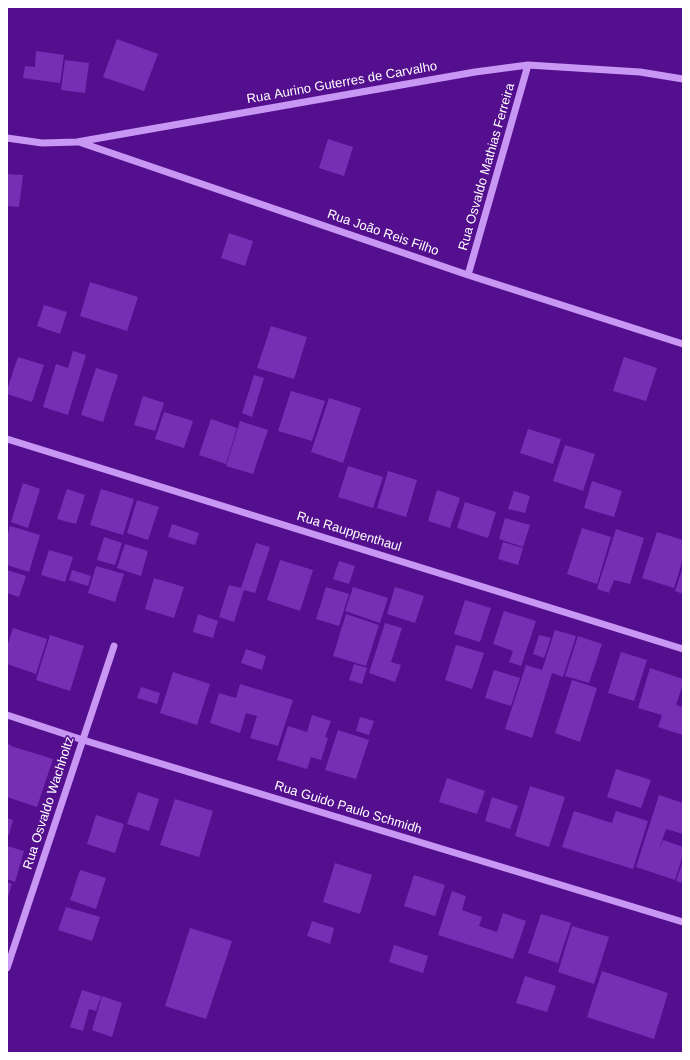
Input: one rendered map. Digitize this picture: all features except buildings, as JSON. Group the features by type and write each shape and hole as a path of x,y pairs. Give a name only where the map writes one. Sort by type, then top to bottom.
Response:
{"street":[{"name":"Rua Aurino Guterres de Carvalho","path":"7,138 42,143 77,142 475,72 528,65 640,72 683,78"},
{"name":"Rua Osvaldo Mathias Ferreira","path":"468,275 528,65"},
{"name":"Rua João Reis Filho","path":"77,142 468,275 683,344"},
{"name":"Rua Rauppenthaul","path":"7,439 683,649"},
{"name":"Rua Osvaldo Wachholtz","path":"7,968 114,646"},
{"name":"Rua Guido Paulo Schmidh","path":"7,715 83,740 683,922"}]}
